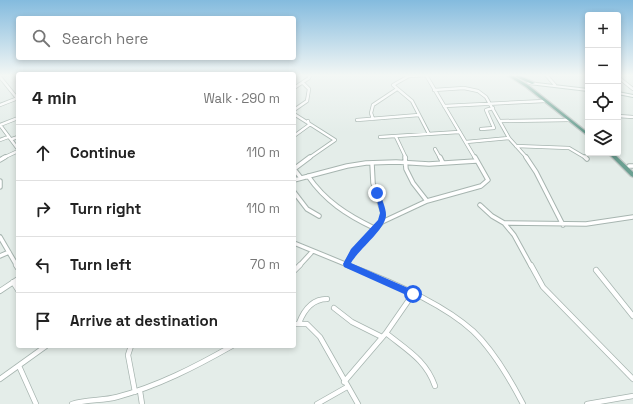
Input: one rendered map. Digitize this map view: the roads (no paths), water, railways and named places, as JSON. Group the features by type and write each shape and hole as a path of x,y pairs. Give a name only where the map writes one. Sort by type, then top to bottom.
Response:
{"main road":[{"path":"539,94 568,120 585,131"},
{"path":"542,94 585,130"},
{"path":"613,156 633,175"},
{"path":"618,156 632,168"}],"street":[{"path":"296,108 307,100 308,94"},
{"path":"373,119 371,113 373,105 390,94"},
{"path":"403,94 412,101 430,134"},
{"path":"346,264 354,251 374,228 382,222 427,202 486,184 488,180 436,94"},
{"path":"480,94 486,97 509,138 539,178 563,222 563,225"},
{"path":"621,94 633,96"},
{"path":"0,105 16,99"},
{"path":"444,106 489,102 545,101"},
{"path":"480,129 494,128 486,110 492,108"},
{"path":"296,115 336,140 296,168"},
{"path":"357,120 419,115"},
{"path":"621,116 633,118"},
{"path":"16,119 0,127 8,137 12,139 16,146"},
{"path":"491,119 568,120"},
{"path":"296,135 309,125 308,122"},
{"path":"380,137 459,132"},
{"path":"0,140 8,137"},
{"path":"396,137 406,159 406,169 413,183 427,202"},
{"path":"12,139 16,138"},
{"path":"466,142 509,138"},
{"path":"516,146 569,148 578,152 587,159"},
{"path":"435,149 443,163"},
{"path":"0,160 16,151"},
{"path":"296,179 346,166 372,162 405,162 420,164 476,161"},
{"path":"372,162 373,183 383,213 382,222"},
{"path":"296,172 301,178"},
{"path":"308,176 318,191 334,207 374,228"},
{"path":"0,181 0,187"},
{"path":"296,195 304,206 312,213 319,216"},
{"path":"480,205 492,216 504,223 514,235 543,287 633,379"},
{"path":"504,223 563,225 586,224 633,217"},
{"path":"0,237 16,264"},
{"path":"296,244 311,253 346,264 413,294 449,315 478,335 523,404"},
{"path":"0,256 9,252"},
{"path":"296,269 311,253"},
{"path":"596,270 633,316"},
{"path":"0,291 16,280"},
{"path":"13,282 16,287"},
{"path":"317,404 345,384 384,335 413,294"},
{"path":"296,324 311,303 322,298 327,299"},
{"path":"334,308 346,320 359,327 370,329 384,335 424,364 430,372 435,386"},
{"path":"296,324 307,324 320,337 345,384 358,404"},
{"path":"0,379 43,348"},
{"path":"130,348 128,354 142,404"},
{"path":"72,404 115,398 138,392 193,368 228,348"},
{"path":"19,366 36,404"},
{"path":"587,404 633,396"}]}
